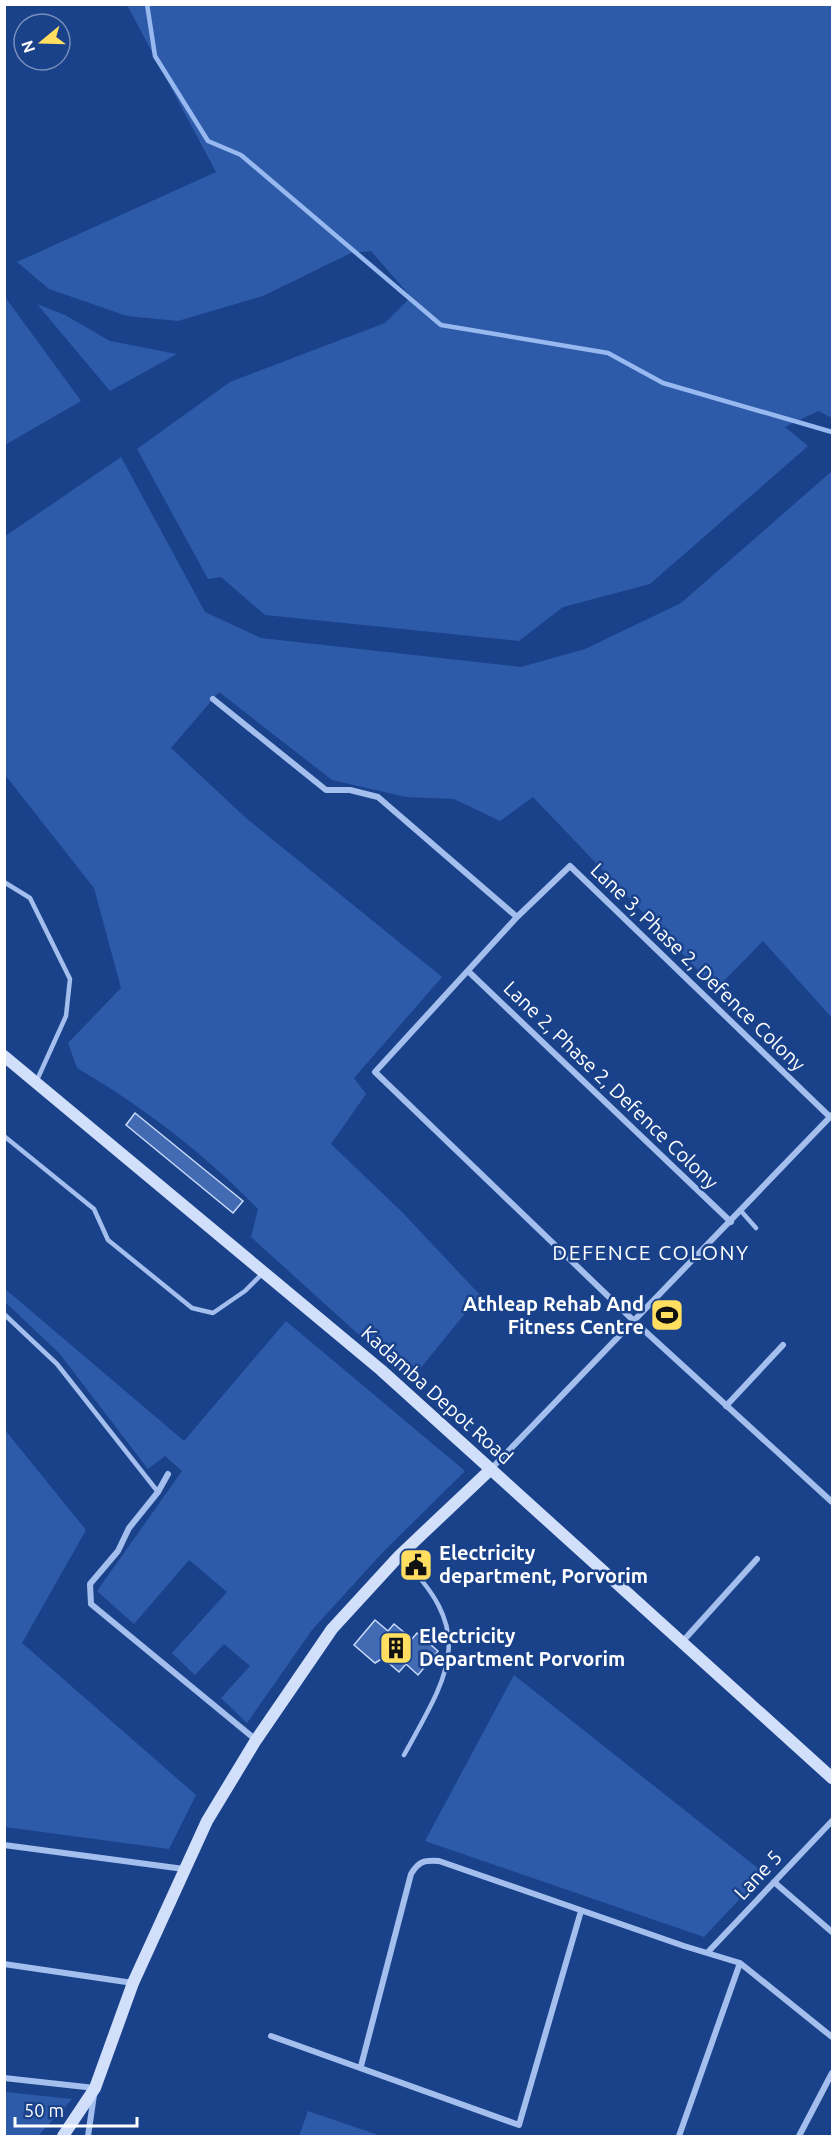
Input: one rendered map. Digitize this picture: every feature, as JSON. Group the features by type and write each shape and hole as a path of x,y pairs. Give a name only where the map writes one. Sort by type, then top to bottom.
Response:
{"street":[{"path":"213,699 326,790 350,790 378,797 517,917 375,1072 635,1322 832,1502"},
{"name":"Lane 3, Phase 2, Defence Colony","path":"517,917 570,866 832,1117"},
{"name":"Lane 2, Phase 2, Defence Colony","path":"468,971 731,1222"},
{"name":"Kadamba Depot Road","path":"4,1056 265,1271 491,1469 832,1778"},
{"path":"88,2136 95,2088 133,1983 207,1821 255,1740 332,1629 399,1556 491,1469 832,1117"},
{"path":"726,1406 783,1346"},
{"path":"168,1474 158,1492 129,1528 118,1551 90,1584 91,1604 255,1740"},
{"path":"683,1641 757,1559"},
{"name":"Lane 5","path":"708,1953 832,1821"},
{"path":"4,1845 184,1869"},
{"path":"361,2066 411,1874 417,1864 424,1860 439,1861 580,1911 740,1963 832,2037"},
{"path":"774,1882 832,1932"},
{"path":"271,2036 361,2066 519,2125 580,1911"},
{"path":"679,2136 740,1963"},
{"path":"4,1964 133,1983"},
{"path":"799,2136 832,2073"},
{"path":"4,2078 95,2088"},
{"path":"63,2136 95,2088"}],"lane":[{"path":"4,882 30,898 69,979 66,1016 36,1082"},
{"path":"4,1136 94,1209 108,1240 192,1308 213,1313 245,1291 265,1271"},
{"path":"741,1212 756,1228"},
{"path":"4,1314 57,1364 158,1492"},
{"path":"399,1556 430,1592 447,1623 449,1638 446,1668 439,1692 404,1755"}],"shaded area":[{"path":"127,5 832,5 832,418 818,411 785,427 808,446 650,584 563,607 519,641 265,615 221,577 208,579 137,449 230,382 385,323 411,297 371,251 351,253 263,296 178,321 127,316 49,289 17,262 216,172"},
{"path":"5,297 81,401 4,445"},
{"path":"37,304 65,315 110,341 177,354 110,391"},
{"path":"121,457 205,612 261,638 521,667 585,649 681,603 832,471 832,1018 763,941 716,989 533,797 500,821 454,799 406,797 332,780 219,692 171,748 246,818 442,977 354,1078 366,1094 331,1144 403,1213 480,1295 410,1381 251,1237 258,1209 238,1189 172,1132 125,1098 77,1068 68,1043 121,988 94,888 5,775 4,537"},
{"path":"4,1288 184,1441 286,1321 465,1471 382,1553 312,1630 247,1723 221,1698 250,1666 224,1644 195,1675 172,1653 227,1592 189,1560 134,1624 97,1591 182,1471 165,1456 148,1469 59,1353 5,1302"},
{"path":"5,1430 86,1530 22,1643 196,1795 169,1849 5,1827"},
{"path":"514,1675 764,1873 704,1937 425,1841"},
{"path":"5,2092 72,2099 38,2136 5,2136"},
{"path":"308,2111 381,2136 299,2136"}],"building":[{"path":"135,1113 243,1201 233,1213 126,1125"},
{"name":"Electricity Department Porvorim","path":"375,1620 388,1631 394,1624 412,1639 417,1633 438,1651 418,1675 406,1664 399,1672 383,1658 375,1663 354,1645"}],"waterway":[{"path":"147,4 155,56 208,141 241,155 441,325 608,353 663,383 832,432"}],"place":[{"name":"Athleap Rehab And Fitness Centre","path":"667,1315"},
{"name":"Electricity department, Porvorim","path":"416,1565"},
{"name":"Electricity Department Porvorim","path":"396,1648"}],"district":[{"name":"DEFENCE COLONY","path":"651,1253"}]}
